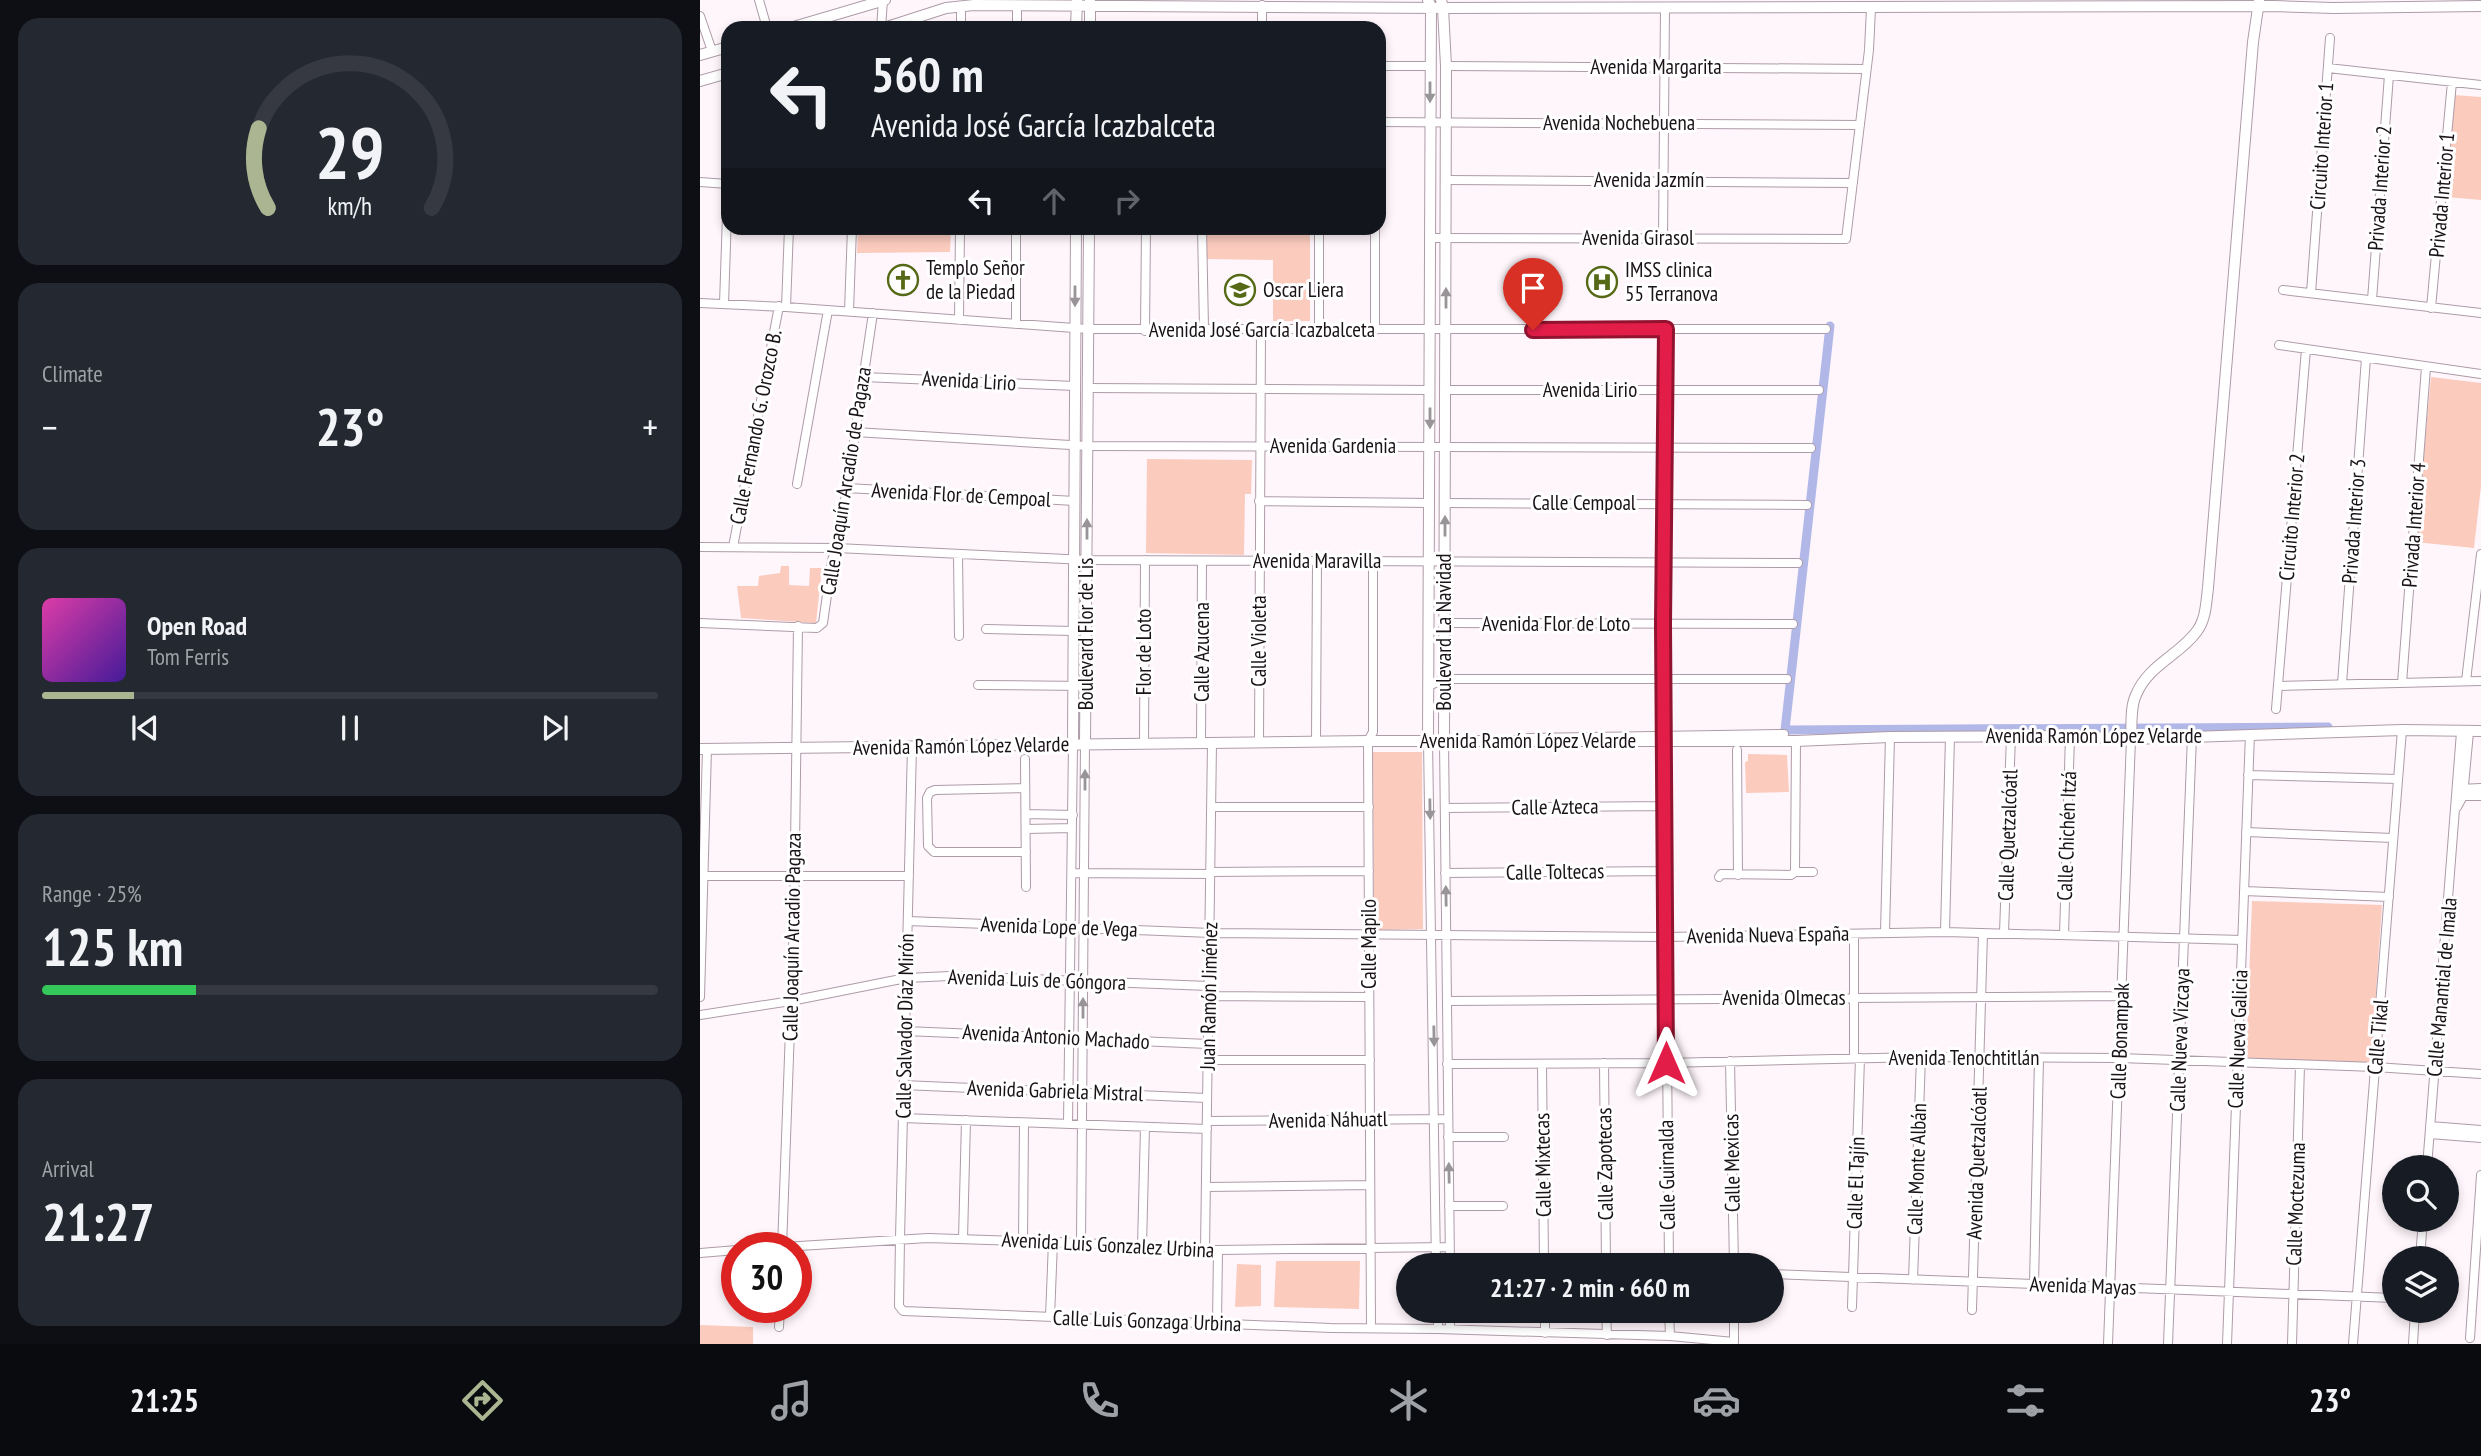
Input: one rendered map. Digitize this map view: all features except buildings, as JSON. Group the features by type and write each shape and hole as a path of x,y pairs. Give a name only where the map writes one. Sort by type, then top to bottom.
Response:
{"street":[{"path":"759,0 765,21"},
{"path":"813,21 883,0 882,21"},
{"path":"1395,7 1410,0"},
{"path":"1452,0 1468,8"},
{"path":"904,21 961,6 1077,2 1395,7 1429,3 1468,8 1819,4 1871,8 1966,3 2274,3 2333,8 2481,6"},
{"path":"1076,21 1077,2"},
{"path":"1090,3 1090,21"},
{"name":"Boulevard La Navidad","path":"1429,3 1428,741 1436,1253"},
{"path":"2131,731 2135,696 2146,678 2191,639 2204,617 2253,42 2259,3"},
{"name":"Boulevard La Navidad","path":"1442,4 1446,66 1444,741 1449,1253"},
{"path":"1017,5 1017,21"},
{"path":"1262,5 1262,21"},
{"path":"961,6 961,21"},
{"path":"1663,238 1665,7"},
{"path":"1853,183 1871,8"},
{"path":"700,16 712,51"},
{"path":"2328,68 2330,38"},
{"path":"700,55 721,50"},
{"path":"1386,66 1430,66"},
{"name":"Avenida Margarita","path":"1446,66 1866,69"},
{"name":"Circuito Interior 1","path":"2311,293 2328,68 2481,85"},
{"path":"700,81 721,75"},
{"name":"Privada Interior 2","path":"2372,300 2389,75"},
{"name":"Privada Interior 1","path":"2431,307 2452,82"},
{"name":"Avenida Nochebuena","path":"1386,122 1860,125"},
{"name":"Avenida Jazmín","path":"1446,180 1853,183"},
{"path":"700,182 721,184"},
{"name":"Avenida Girasol","path":"1430,238 1846,239 1853,183"},
{"path":"724,304 726,235"},
{"name":"Calle Fernando G. Orozco B.","path":"733,547 782,307 788,235"},
{"path":"849,311 852,235"},
{"path":"959,320 960,235"},
{"path":"1016,235 1016,324"},
{"name":"Boulevard Flor de Lis","path":"1068,1124 1073,814 1076,235"},
{"name":"Boulevard Flor de Lis","path":"1081,1243 1089,235"},
{"path":"1145,331 1146,235"},
{"path":"1202,235 1203,328"},
{"path":"1319,235 1319,329"},
{"path":"1375,235 1375,330"},
{"path":"2283,290 2481,313"},
{"name":"Avenida José García Icazbalceta","path":"700,303 1145,331 1203,328 1826,329"},
{"path":"797,484 828,310"},
{"name":"Calle Joaquín Arcadio de Pagaza","path":"798,626 817,628 823,622 847,488 873,313"},
{"name":"Calle Violeta","path":"1258,742 1261,329"},
{"name":"Calle Guirnalda","path":"1666,329 1663,624 1669,1253"},
{"path":"2279,345 2481,374"},
{"name":"Circuito Interior 2","path":"2276,709 2306,349"},
{"name":"Privada Interior 3","path":"2342,684 2366,358"},
{"name":"Privada Interior 4","path":"2402,683 2426,367"},
{"name":"Avenida Lirio","path":"863,377 1075,386"},
{"path":"1088,388 1430,390"},
{"name":"Avenida Lirio","path":"1445,390 1819,390"},
{"name":"Avenida Gardenia","path":"855,432 1087,446 1811,448"},
{"name":"Avenida Flor de Cempoal","path":"847,488 1074,501"},
{"path":"1259,501 1430,503"},
{"name":"Calle Cempoal","path":"1445,503 1807,505"},
{"name":"Avenida Maravilla","path":"700,547 837,548 1074,560 1798,563"},
{"path":"958,554 959,636"},
{"path":"2466,681 2481,554"},
{"name":"Flor de Loto","path":"1144,744 1145,560"},
{"name":"Calle Azucena","path":"1202,561 1207,743"},
{"path":"1316,742 1317,561"},
{"name":"Calle Mapilo","path":"1371,1327 1368,741 1373,732 1373,561"},
{"path":"700,623 798,626"},
{"name":"Avenida Flor de Loto","path":"1444,623 1793,624"},
{"name":"Calle Joaquín Arcadio Pagaza","path":"783,1232 791,1001 798,626"},
{"path":"986,629 1074,631"},
{"path":"1429,686 1444,679 1787,679"},
{"path":"2278,686 2481,681"},
{"path":"978,685 1085,686"},
{"name":"Avenida Ramón López Velarde","path":"704,749 1368,741 1515,742 1664,738 1796,741 1889,737 2070,736 2131,731 2192,736 2402,730 2481,731"},
{"name":"Calle Tikal","path":"2353,1344 2402,730"},
{"name":"Calle Bonampak","path":"2108,1344 2131,731"},
{"name":"Calle Manantial de Imala","path":"2428,1155 2465,732"},
{"path":"1664,738 1784,734"},
{"name":"Calle Nueva Galicia","path":"2227,1344 2250,734"},
{"path":"1945,932 1950,736"},
{"name":"Calle Quetzalcóatl","path":"2004,933 2011,736"},
{"name":"Calle Chichén Itzá","path":"2064,935 2070,736"},
{"name":"Calle Nueva Vizcaya","path":"2168,1344 2192,736"},
{"path":"1885,932 1889,737"},
{"path":"1796,741 1796,872"},
{"name":"Juan Ramón Jiménez","path":"1205,1250 1211,807 1207,743"},
{"name":"Calle Salvador Díaz Mirón","path":"899,1306 912,746"},
{"path":"700,997 704,749"},
{"path":"1737,750 1738,875"},
{"path":"1025,759 1027,887"},
{"path":"2248,775 2398,779"},
{"path":"1025,788 930,792 927,798 928,846 934,852 1026,852"},
{"path":"2460,792 2481,788"},
{"path":"2460,792 2481,796"},
{"name":"Calle Azteca","path":"1445,808 1665,806"},
{"path":"1211,807 1368,807"},
{"path":"1026,814 1073,814"},
{"path":"1026,829 1072,828"},
{"path":"2246,832 2393,838"},
{"path":"1072,873 1369,871"},
{"name":"Calle Toltecas","path":"1446,873 1665,871"},
{"path":"1719,877 1721,874 1791,875 1796,872 1813,872"},
{"path":"702,876 909,876"},
{"path":"2244,891 2389,897"},
{"name":"Avenida Lope de Vega","path":"908,921 1210,933"},
{"name":"Avenida Nueva España","path":"1210,933 1665,937 1945,932 2242,940"},
{"name":"Avenida Quetzalcóatl","path":"1972,1310 1983,933"},
{"name":"Calle El Tajín","path":"1852,1307 1857,1058 1854,934"},
{"name":"Avenida Luis de Góngora","path":"700,1015 791,1001 906,978 950,976 1209,991"},
{"path":"1209,991 1369,997"},
{"name":"Avenida Olmecas","path":"1447,1001 2121,996"},
{"name":"Avenida Antonio Machado","path":"905,1031 1208,1044"},
{"name":"Avenida Tenochtitlán","path":"1447,1064 1666,1063 1921,1057 2119,1058 2375,1067 2481,1074"},
{"name":"Calle Monte Albán","path":"1913,1280 1921,1057"},
{"path":"2034,1284 2039,1059"},
{"path":"1208,1060 1370,1060"},
{"name":"Calle Mexicas","path":"1730,1061 1734,1253"},
{"name":"Calle Zapotecas","path":"1604,1063 1606,1253"},
{"name":"Calle Mixtecas","path":"1542,1064 1545,1253"},
{"name":"Calle Moctezuma","path":"2292,1344 2300,1065"},
{"name":"Avenida Gabriela Mistral","path":"903,1085 1207,1098"},
{"name":"Avenida Náhuatl","path":"902,1118 1145,1127 1448,1119"},
{"path":"964,1239 966,1120"},
{"path":"1023,1241 1024,1123"},
{"path":"1142,1246 1145,1127"},
{"path":"2430,1130 2481,1130"},
{"path":"2430,1130 2481,1138"},
{"path":"1448,1137 1504,1137"},
{"path":"2470,1338 2477,1307 2481,1175"},
{"path":"1206,1187 1370,1185"},
{"path":"1449,1206 1503,1206"},
{"name":"Avenida Luis Gonzalez Urbina","path":"812,1245 900,1238 1081,1243 1205,1250 1449,1247"},
{"path":"1050,1317 1052,1242"},
{"path":"1217,1324 1218,1250"},
{"path":"700,1253 721,1251"},
{"name":"Avenida Mayas","path":"1784,1275 2382,1298"},
{"name":"Calle Luis Gonzaga Urbina","path":"899,1306 906,1312 1331,1328 1670,1336 1734,1342 1734,1323"},
{"path":"779,1323 779,1327"},
{"path":"1438,1323 1438,1329"},
{"path":"1450,1323 1450,1329"},
{"path":"1545,1323 1545,1333"},
{"path":"1606,1323 1606,1335"},
{"path":"1670,1323 1670,1336"},
{"path":"2413,1344 2414,1323"}],"shaded area":[{"path":"2454,95 2481,97 2481,200 2447,197"},
{"path":"858,235 951,235 950,252 857,253"},
{"path":"1207,235 1310,235 1310,321 1273,321 1273,260 1207,259"},
{"path":"2431,377 2481,383 2481,486 2474,548 2415,542"},
{"path":"1147,459 1252,460 1251,494 1245,494 1244,555 1146,553"},
{"path":"781,566 789,566 789,585 809,586 810,568 822,568 816,623 741,618 737,586 758,586 759,576 780,573"},
{"path":"1373,752 1422,752 1423,929 1374,930"},
{"path":"1748,754 1787,755 1789,792 1746,793 1745,762 1748,761"},
{"path":"2252,901 2382,905 2371,1065 2246,1060"},
{"path":"1276,1261 1360,1261 1359,1309 1274,1307"},
{"path":"1237,1264 1261,1265 1261,1306 1235,1307"},
{"path":"700,1325 753,1327 753,1344 700,1344"}],"waterway":[{"path":"1830,326 1785,730 2328,727"}],"place":[{"name":"Templo Señor de la Piedad","path":"903,280"},
{"name":"IMSS clinica 55 Terranova","path":"1602,282"},
{"name":"Oscar Liera","path":"1240,290"}],"route":[{"path":"1533,330 1666,329 1663,624 1666,1063"}]}
